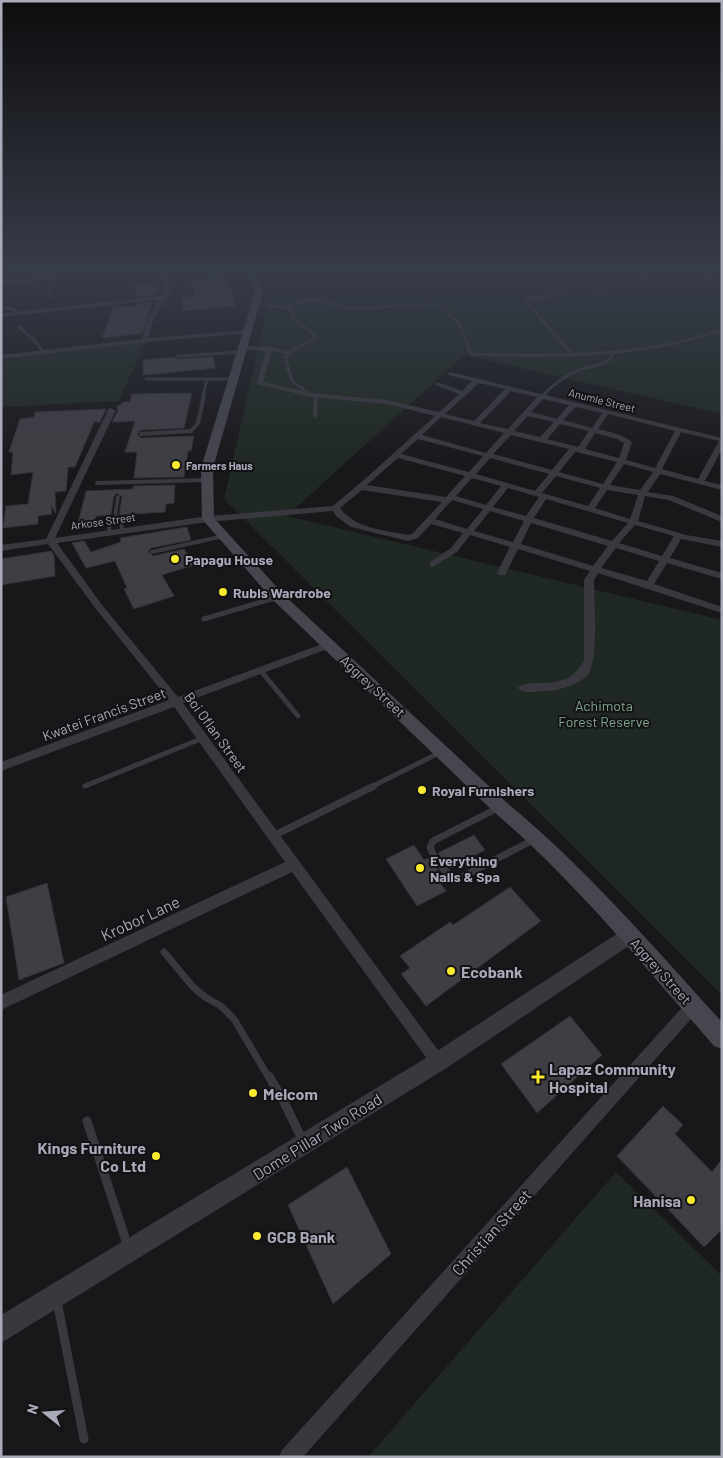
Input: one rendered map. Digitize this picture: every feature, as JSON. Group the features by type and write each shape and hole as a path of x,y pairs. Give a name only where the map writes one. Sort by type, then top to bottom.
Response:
{"main road":[{"path":"208,519 207,468 247,335"},
{"name":"Aggrey Street","path":"208,519 278,597 500,806 537,838 629,935 722,1038"}],"street":[{"path":"144,340 146,335"},
{"path":"1,357 144,340 245,344 270,349 259,383 314,396 387,402 440,414 722,488"},
{"name":"Anumle Street","path":"450,374 722,441"},
{"path":"477,381 361,487 335,508 339,516 348,522 408,538 415,536 431,521 542,396"},
{"path":"438,384 462,394"},
{"path":"476,423 509,389"},
{"path":"542,440 574,404"},
{"path":"50,540 112,410"},
{"path":"502,573 554,473 596,430 606,412"},
{"path":"526,413 596,430 620,437 628,442 622,461 590,509"},
{"path":"524,688 552,687 568,682 583,673 589,660 589,580 614,543 634,521 642,494 658,470 679,430"},
{"path":"416,436 605,486 670,498 722,519"},
{"path":"700,482 722,441"},
{"path":"395,455 679,535 722,544"},
{"path":"434,564 454,550 506,485"},
{"path":"361,487 450,498 488,507 722,576"},
{"name":"Arkose Street","path":"1,548 109,531 208,519 335,508"},
{"path":"431,521 649,586 722,610"},
{"path":"649,586 679,535"},
{"name":"Boi Oflan Street","path":"50,540 99,608 177,703 438,1062"},
{"name":"Kwatei Francis Street","path":"1,768 329,645"},
{"name":"Krobor Lane","path":"1,1003 293,865"},
{"name":"Dome Pillar Two Road","path":"1,1330 438,1062 629,935"},
{"name":"Christian Street","path":"289,1457 693,1006"}],"lane":[{"path":"28,335 43,352"},
{"path":"314,335 314,338 302,348 289,353 285,358 290,379 295,386 314,396 314,416"},
{"path":"464,335 471,354 524,357 610,352 667,344 702,335"},
{"path":"555,335 573,355"},
{"path":"178,356 245,344"},
{"path":"270,349 289,353"},
{"path":"542,396 554,384 578,370 604,365 612,357 610,352"},
{"path":"141,434 186,433 196,427 207,379"},
{"path":"146,380 234,379"},
{"path":"97,482 207,480"},
{"path":"109,531 110,523 115,517 118,497"},
{"path":"115,517 121,521 122,530"},
{"path":"152,552 224,536"},
{"path":"204,619 278,597"},
{"path":"261,671 298,716"},
{"path":"85,786 203,738"},
{"path":"273,836 442,752"},
{"path":"500,806 433,842 430,847 432,855 450,876 458,879 537,838"},
{"path":"164,952 193,987 205,997 221,1006 234,1019 283,1100 304,1143"},
{"path":"88,1121 129,1252"},
{"path":"56,1296 84,1439"}],"green space":[{"name":"Achimota Forest Reserve","path":"261,335 722,335 722,414 464,355 287,516 722,620 722,995 224,499"},
{"path":"146,342 118,401 1,407 1,359"},
{"path":"616,1172 722,1276 722,1457 368,1457"}],"building":[{"path":"103,335 126,335 102,338"},
{"path":"175,357 178,359 213,357 215,368 143,375 143,360"},
{"path":"192,393 184,428 141,430 137,434 141,438 194,436 191,451 188,451 184,477 134,478 137,452 125,452 135,421 112,422 118,411 117,406 123,402 130,402 132,394"},
{"path":"106,409 100,422 94,422 75,467 68,467 66,491 55,492 56,514 51,505 52,514 38,516 38,524 3,528 6,506 28,504 33,472 11,475 13,452 9,452 20,419 34,417 35,412"},
{"path":"175,485 174,503 166,504 165,512 119,515 122,497 117,493 114,496 111,515 96,516 94,522 78,523 86,491 133,489 133,486"},
{"path":"187,527 191,540 151,548 148,552 153,556 184,549 194,565 162,575 174,596 134,609 124,589 127,588 115,561 86,568 72,543 84,541 91,552 121,542 120,538"},
{"path":"51,551 54,555 55,576 1,585 1,559"},
{"path":"474,835 485,850 450,868 438,853"},
{"path":"414,845 424,860 429,858 440,873 435,876 446,891 417,906 386,859"},
{"path":"47,883 64,963 19,980 6,897"},
{"path":"510,887 541,921 426,1006 401,974 410,968 400,956 450,922 453,925"},
{"name":"Lapaz Community Hospital","path":"570,1016 602,1055 537,1113 501,1064"},
{"name":"Hanisa","path":"663,1106 683,1125 675,1134 712,1172 722,1159 722,1229 704,1247 617,1156"},
{"path":"347,1167 391,1254 333,1304 288,1205"}],"place":[{"name":"Farmers Haus","path":"176,465"},
{"name":"Papagu House","path":"175,559"},
{"name":"Rubis Wardrobe","path":"223,592"},
{"name":"Royal Furnishers","path":"422,790"},
{"name":"Everything Nails & Spa","path":"420,868"},
{"name":"Ecobank","path":"451,971"},
{"name":"Lapaz Community Hospital","path":"538,1077"},
{"name":"Melcom","path":"253,1093"},
{"name":"Kings Furniture Co Ltd","path":"156,1156"},
{"name":"Hanisa","path":"691,1200"},
{"name":"GCB Bank","path":"257,1236"}]}
